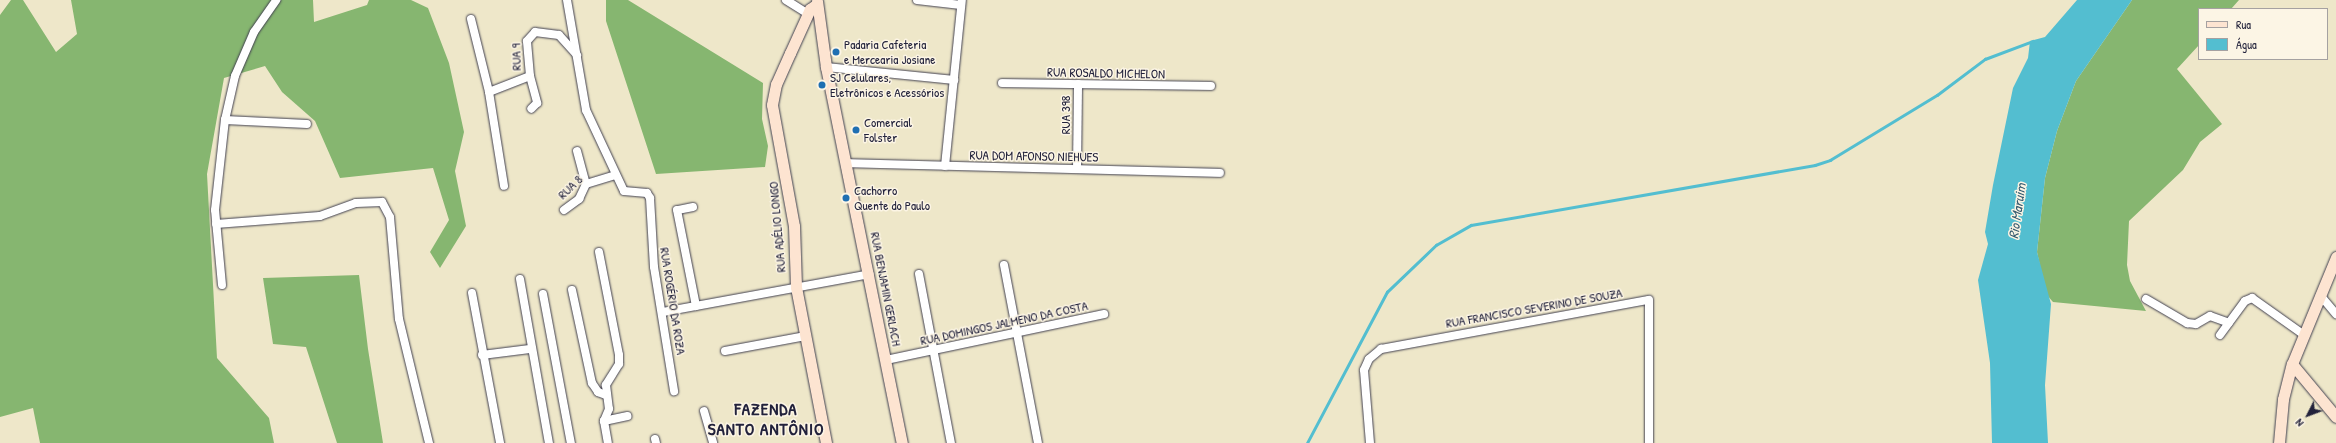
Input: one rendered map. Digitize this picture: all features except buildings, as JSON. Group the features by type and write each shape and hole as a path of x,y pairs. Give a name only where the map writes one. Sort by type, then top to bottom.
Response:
{"street":[{"path":"222,285 216,224 216,180 225,120 245,54 254,32 276,0"},
{"path":"567,0 580,59 586,110 615,175"},
{"path":"786,0 815,8"},
{"path":"916,0 962,2 945,166"},
{"name":"RUA BENJAMIN GERLACH","path":"815,8 870,274 902,443"},
{"name":"RUA ADÉLIO LONGO","path":"815,8 776,84 772,105 794,226 796,287 826,443"},
{"path":"471,19 489,92 504,186"},
{"name":"RUA 9","path":"489,92 530,76 527,41 535,32 560,35 580,59"},
{"path":"826,67 954,80"},
{"path":"530,76 537,103 531,109"},
{"name":"RUA ROSALDO MICHELON","path":"1002,83 1211,86"},
{"name":"RUA 398","path":"1077,169 1078,84"},
{"path":"225,120 307,124"},
{"path":"577,151 586,184"},
{"name":"RUA DOM AFONSO NIEHUES","path":"846,163 1220,173"},
{"name":"RUA 8","path":"564,210 578,199 586,184 615,175"},
{"name":"RUA ROGÉRIO DA ROZA","path":"615,175 628,194 647,193 654,267 663,312 674,391"},
{"path":"216,224 328,214 356,203 378,200 390,217 403,338 429,443"},
{"path":"692,207 677,210 696,306"},
{"path":"599,252 619,355 606,395 609,404 604,421 608,443"},
{"path":"2279,443 2283,398 2292,364 2336,256"},
{"path":"1004,265 1038,443"},
{"path":"663,312 870,274"},
{"path":"919,274 951,443"},
{"path":"520,279 530,349 548,443"},
{"path":"572,290 592,383 598,392 606,395"},
{"path":"472,293 482,355 500,443"},
{"path":"543,294 571,443"},
{"path":"2320,295 2336,314"},
{"path":"2220,335 2245,301 2252,298 2304,334"},
{"path":"2146,299 2187,323 2196,324 2210,316 2229,322"},
{"name":"RUA FRANCISCO SEVERINO DE SOUZA","path":"1370,443 1364,370 1370,359 1381,349 1649,300 1649,443"},
{"name":"RUA DOMINGOS JALMENO DA COSTA","path":"886,360 1104,314"},
{"path":"726,351 806,336"},
{"path":"482,355 530,349"},
{"path":"2292,364 2336,417"},
{"path":"704,411 713,443"},
{"path":"604,421 627,416"}],"green space":[{"path":"11,0 23,0 56,52 77,34 71,0 313,0 314,22 367,5 369,0 411,0 428,8 449,63 464,132 455,171 466,226 440,268 430,252 449,220 433,168 340,178 315,121 282,92 265,66 224,78 207,174 217,358 269,418 274,443 40,443 33,408 0,417 0,15"},
{"path":"606,0 628,0 763,83 762,119 768,146 765,167 656,174 606,21"},
{"path":"2132,0 2239,0 2232,8 2198,8 2198,46 2177,69 2222,124 2200,142 2183,170 2129,221 2127,265 2130,281 2146,311 2053,302 2046,294 2037,252 2045,178 2057,131 2076,81"},
{"path":"359,275 368,349 383,443 337,443 306,347 273,344 263,278"}],"water":[{"name":"Rio Maruim","path":"2077,0 2132,0 2076,81 2057,131 2045,178 2037,252 2051,304 2045,385 2048,443 1992,443 1990,363 1978,280 1988,244 1985,232 1993,185 2013,88 2028,58 2030,41 2045,37"}],"waterway":[{"path":"1307,443 1387,292 1436,245 1471,225 1815,165 1830,160 1937,95 1985,59 2033,41"}],"place":[{"name":"Padaria Cafeteria e Mercearia Josiane","path":"836,52"},
{"name":"SJ Celulares, Eletrônicos e Acessórios","path":"822,85"},
{"name":"Comercial Folster","path":"856,130"},
{"name":"Cachorro Quente do Paulo","path":"846,198"}],"district":[{"name":"FAZENDA SANTO ANTÔNIO","path":"766,419"}]}
